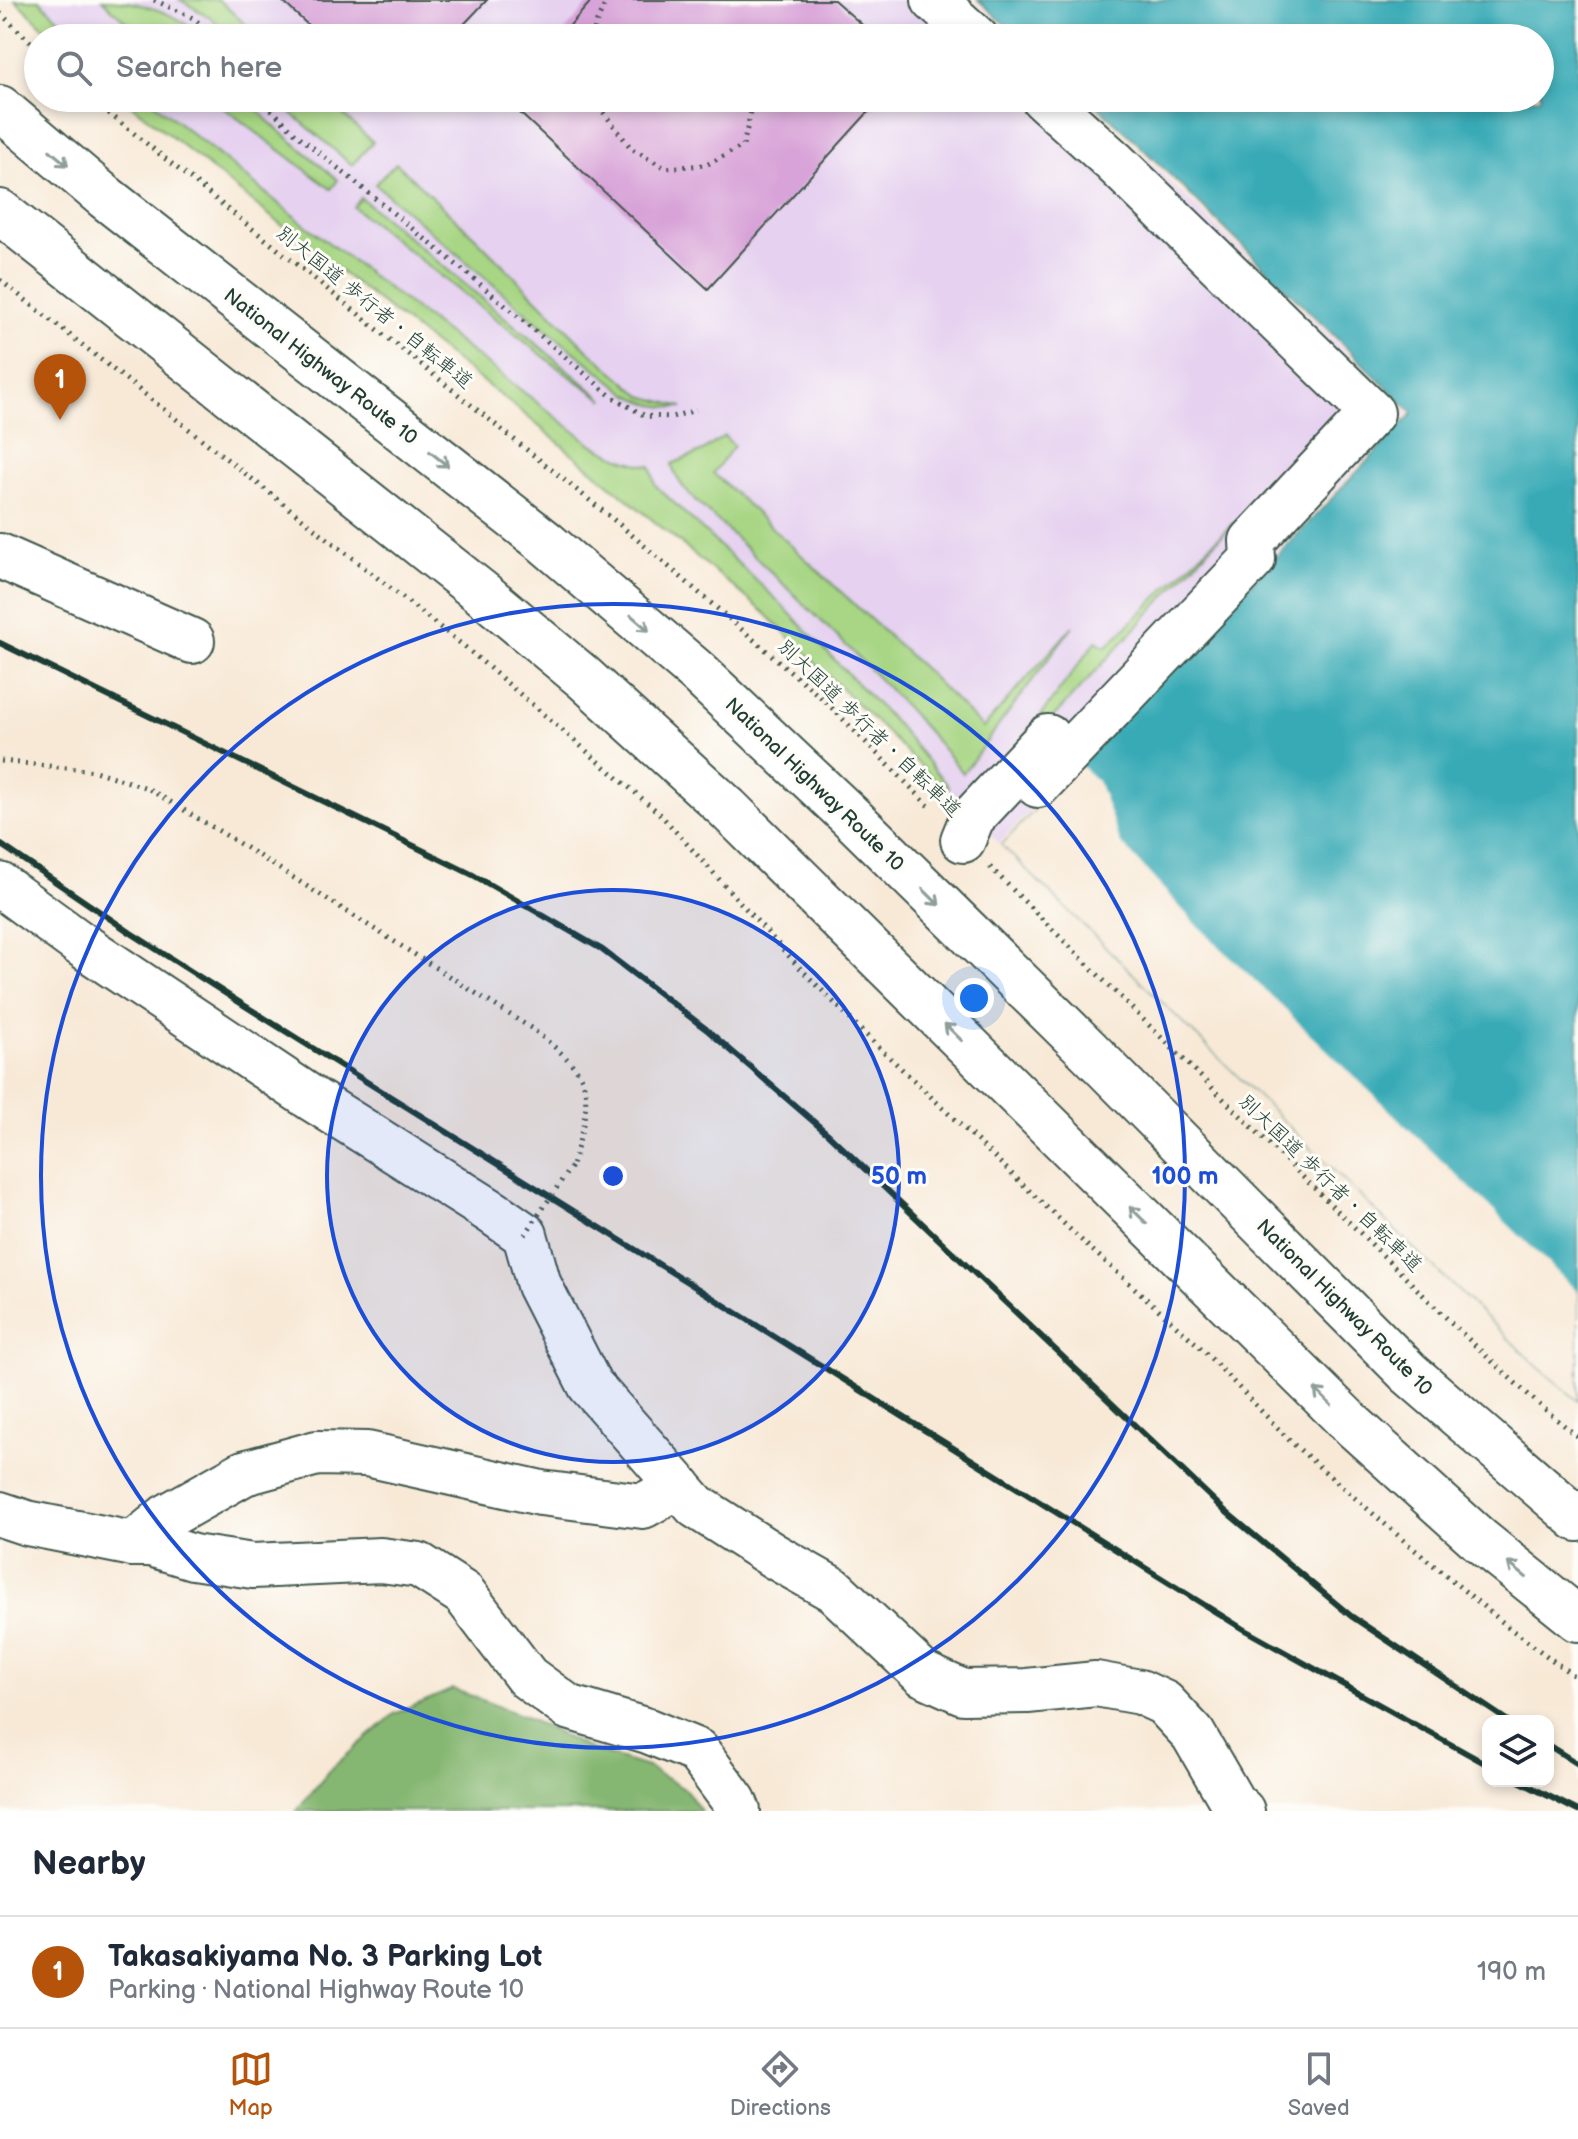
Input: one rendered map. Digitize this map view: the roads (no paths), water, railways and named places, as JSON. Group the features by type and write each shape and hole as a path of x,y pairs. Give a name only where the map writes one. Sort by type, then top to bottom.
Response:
{"main road":[{"path":"934,0 961,24"},
{"name":"National Highway Route 10","path":"0,108 105,197 545,542 696,671 829,796 1099,1061 1409,1373 1578,1519"},
{"path":"1038,785 1253,559 1252,541 1372,413 1059,112"},
{"path":"0,212 487,597 657,743 727,808 1349,1422 1481,1541 1578,1619"},
{"path":"1005,817 987,834 963,840 972,818 1233,538 1252,541"},
{"path":"0,556 192,641"},
{"path":"0,885 82,945 301,1092 525,1235 539,1285 590,1385 696,1506 834,1590 923,1674 963,1692 1027,1691 1096,1684 1140,1692 1164,1703 1193,1734 1233,1803 1242,1811"},
{"path":"133,1544 166,1517 244,1473 317,1453 367,1454 541,1493 643,1506 679,1486"},
{"path":"0,1514 27,1523 133,1544 151,1544 193,1557 253,1566 381,1560 419,1565 464,1594 527,1677 568,1707 648,1731 697,1751 738,1811"}],"water":[{"path":"978,0 1578,0 1578,1400 1417,1251 1002,845 1413,413 1104,112 1554,112 1554,24 1005,24"}],"railway":[{"path":"0,643 473,875 601,949 706,1029 828,1134 1224,1510 1351,1616 1499,1715"},
{"path":"0,844 242,1004 1243,1629 1482,1762"},
{"path":"1554,1749 1578,1764"},
{"path":"1531,1787 1578,1811"}],"place":[{"name":"Takasakiyama No. 3 Parking Lot","path":"60,420"}]}
